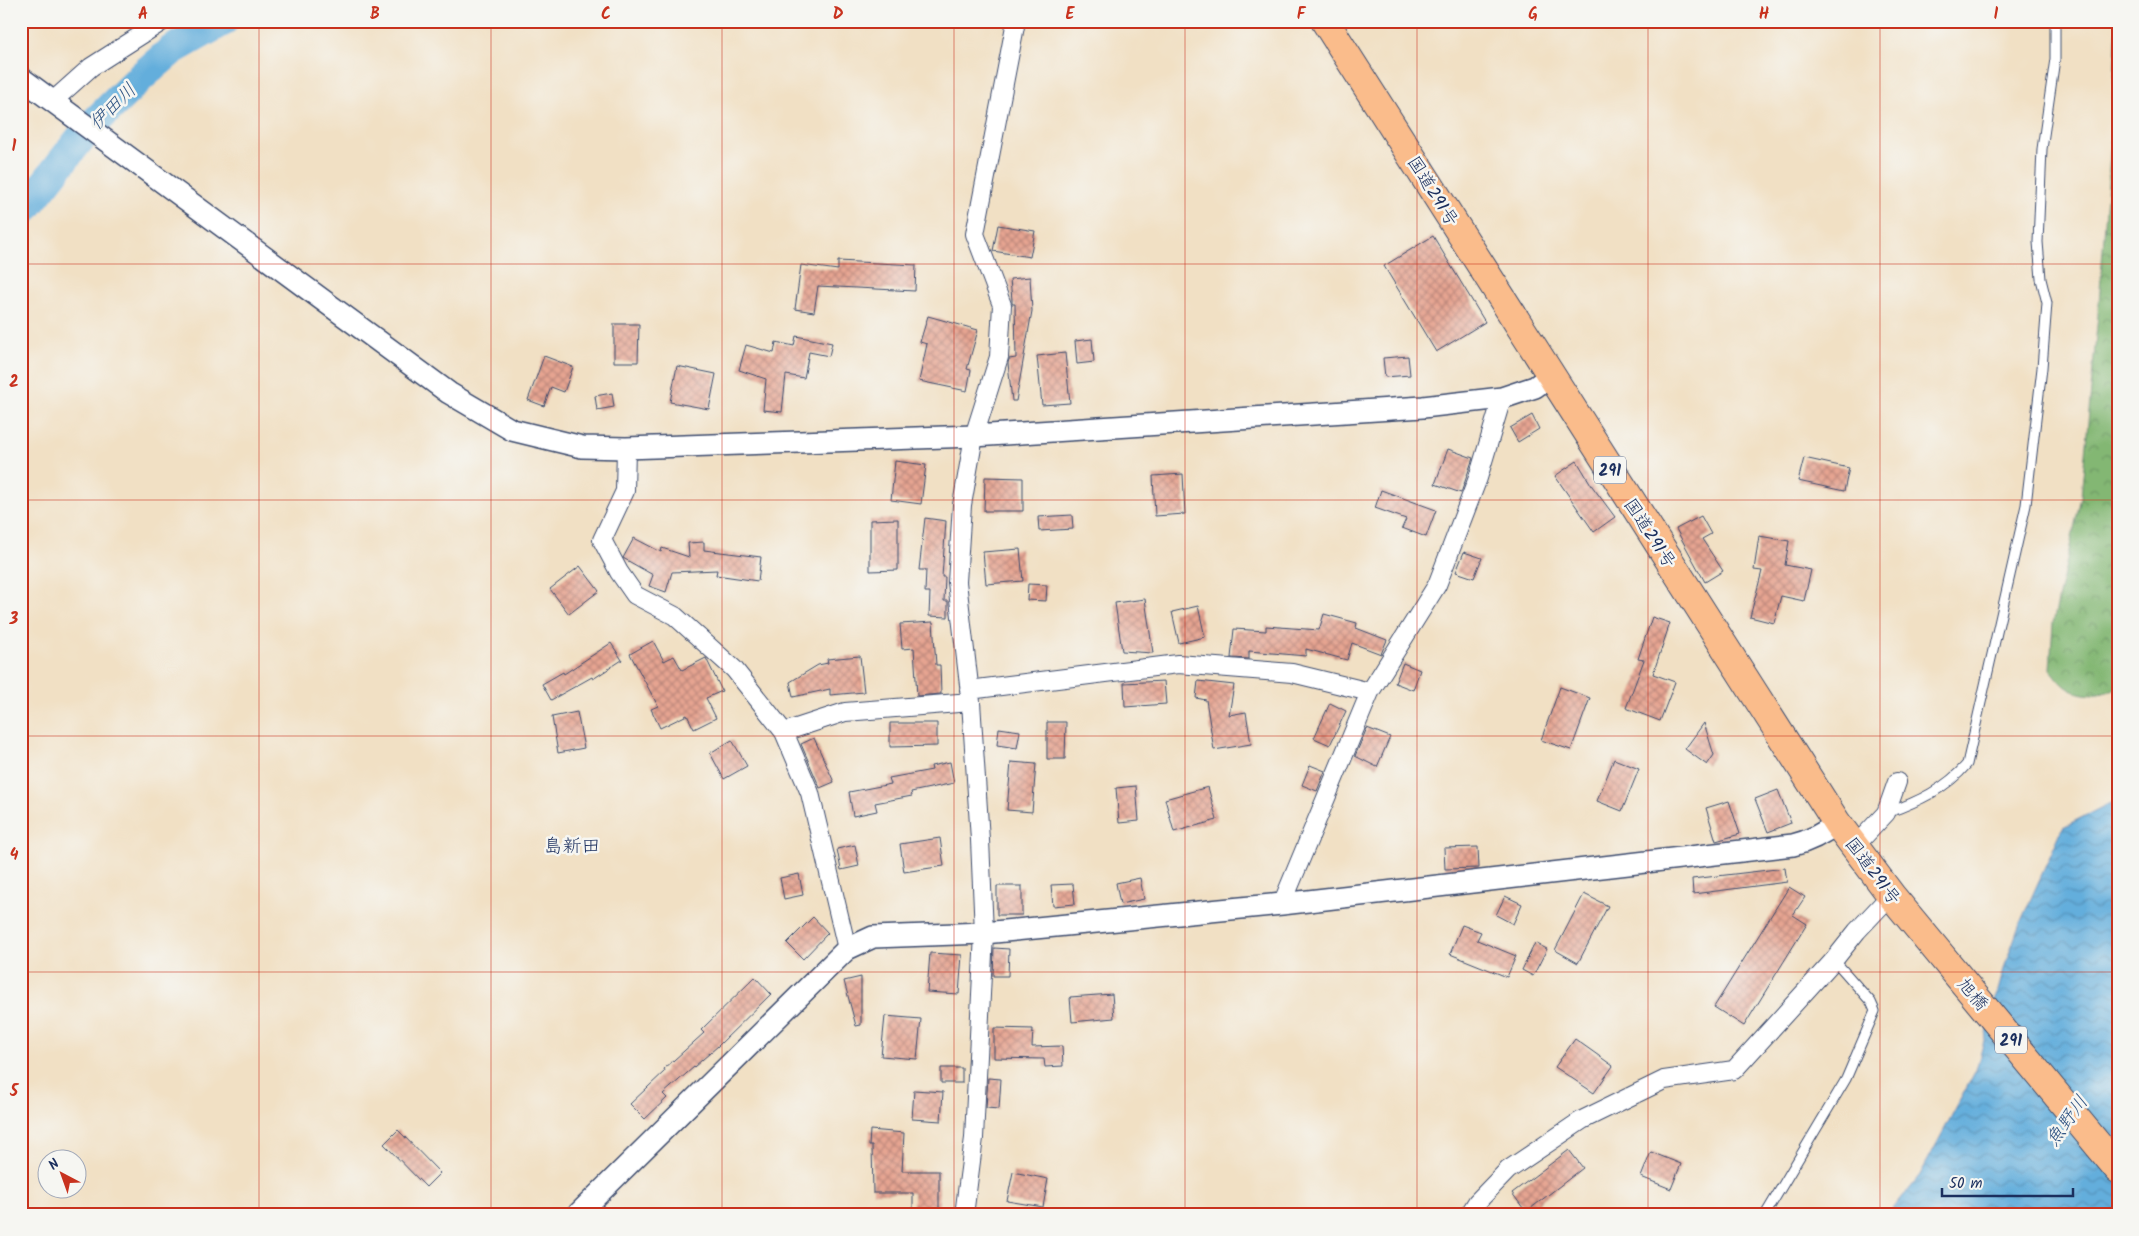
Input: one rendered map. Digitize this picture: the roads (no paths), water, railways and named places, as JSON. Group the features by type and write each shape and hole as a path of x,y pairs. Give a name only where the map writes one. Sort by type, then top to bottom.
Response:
{"highway":[{"name":"国道291号","path":"1325,21 1837,823 1898,903"},
{"name":"旭橋","path":"1898,903 2118,1169"}],"street":[{"path":"52,101 91,67 163,21"},
{"path":"964,1215 974,1138 984,933 970,696 957,582 962,505 974,436 999,357 1002,305 975,234 1016,21"},
{"path":"21,78 302,286 464,401 512,430 582,446 626,448 974,436 1423,408 1502,398 1535,387 1550,376"},
{"path":"1282,904 1370,692 1437,585 1478,478 1502,398"},
{"path":"626,448 625,491 602,540 618,572 635,595 675,616 734,669 784,732 810,793 847,949"},
{"path":"784,732 846,712 970,696 1178,664 1292,673 1370,692"},
{"path":"1855,846 1886,813 1897,782"},
{"path":"577,1215 847,949 873,937 984,933 1282,904 1792,845 1809,841 1824,834 1837,823"},
{"path":"1469,1215 1477,1202 1508,1170 1582,1120 1664,1080 1734,1070 1834,960 1857,931 1898,903"}],"lane":[{"path":"1886,813 1914,802 1943,786 1958,776 1967,764 2026,505 2042,368 2046,303 2041,279 2038,242 2042,149 2055,59 2055,21"},
{"path":"1765,1215 1846,1079 1875,1011 1871,1002 1834,960"}],"water":[{"name":"魚野川","path":"2118,799 2118,1215 1888,1215 1920,1175 1976,1070 2006,962 2020,923 2063,827"}],"waterway":[{"name":"伊田川","path":"21,214 87,130 143,75 172,50 223,21"}],"district":[{"name":"島新田","path":"572,845"}]}
